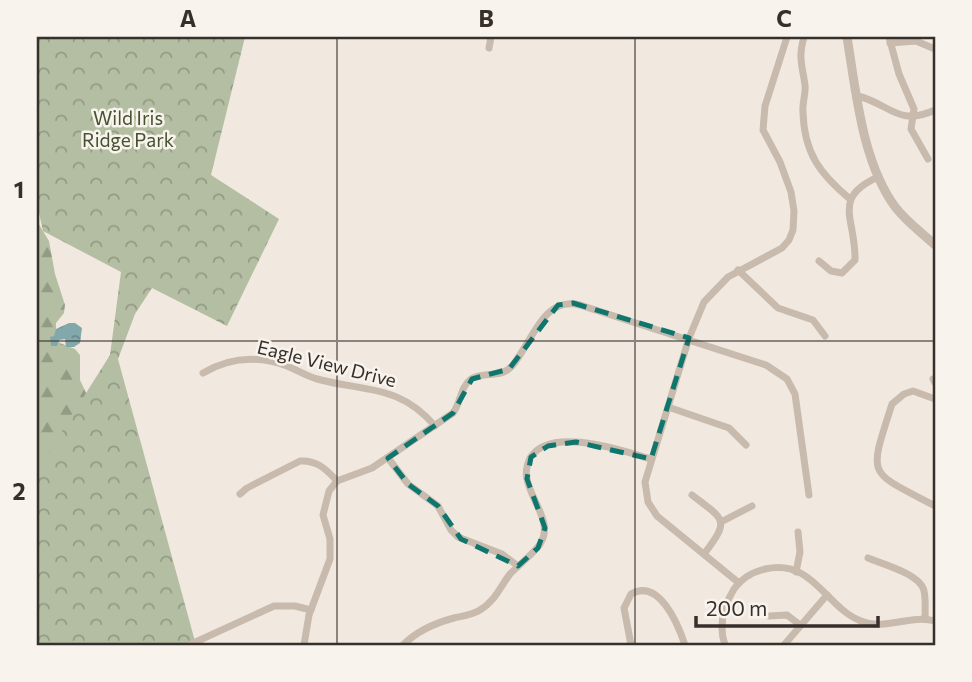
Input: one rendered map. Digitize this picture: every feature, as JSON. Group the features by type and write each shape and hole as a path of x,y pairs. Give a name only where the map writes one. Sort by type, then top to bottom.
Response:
{"street":[{"path":"489,48 491,37"},
{"path":"739,583 662,520 651,506 645,487 651,459 689,338 704,302 737,270 782,247 789,240 795,221 785,173 763,130 765,106 787,37"},
{"path":"804,37 799,54 805,87 803,111 807,142 818,168 850,199"},
{"path":"847,37 865,144 878,177 901,214 935,245"},
{"path":"928,159 911,129 914,109 899,74 890,40 916,41 935,50"},
{"path":"858,96 874,100 895,115 905,117 935,110"},
{"path":"819,261 831,271 842,273 855,260 856,240 848,205 852,194 860,185 878,177"},
{"path":"737,270 778,308 813,320 825,336"},
{"path":"304,645 311,610 327,574 330,559 331,544 323,511 327,494 337,481 369,469 388,458 455,411 469,381 509,369 550,310 562,303 580,305 689,338 766,365 780,373 791,384 795,394 809,495"},
{"name":"Eagle View Drive","path":"203,373 218,364 241,359 274,362 317,379 399,396 423,412 435,426"},
{"path":"935,399 914,391 896,399 876,453 879,474 935,506"},
{"path":"668,407 729,428 746,445"},
{"path":"403,645 429,627 484,608 498,594 507,578 538,548 545,531 527,480 526,469 534,453 555,444 583,442 651,459"},
{"path":"388,458 408,484 438,506 458,537 505,556 519,566"},
{"path":"240,494 300,461 320,465 337,481"},
{"path":"692,495 717,514 721,522 719,535 704,554"},
{"path":"721,522 751,506"},
{"path":"796,572 800,552 798,532"},
{"path":"868,558 911,575 919,582 924,591 925,619"},
{"path":"725,645 722,615 739,583 752,573 776,567 796,572 815,582 860,621 874,625 925,619 935,621"},
{"path":"631,645 624,608 631,594 644,590 657,595 681,632 685,645"},
{"path":"784,645 827,595"},
{"path":"189,645 274,606 295,606 311,610"},
{"path":"769,617 783,614 800,625"}],"highlighted area":[{"path":"573,303 689,338 651,459 576,442 548,446 531,457 527,479 545,528 538,548 518,566 461,539 438,506 408,484 388,458 453,413 472,379 509,369 558,305"}],"green space":[{"name":"Wild Iris Ridge Park","path":"37,37 245,37 211,175 279,219 227,326 152,288 135,314 118,359 196,645 37,645 37,471 110,355 121,272 43,231 37,204"},
{"path":"37,221 49,241 55,274 65,305 64,313 56,323 56,336 60,343 75,349 80,355 80,380 87,395 37,645"}],"water":[{"path":"75,323 82,328 80,343 74,347 66,347 65,339 59,340 57,346 51,346 50,337 54,336 56,329"}]}
